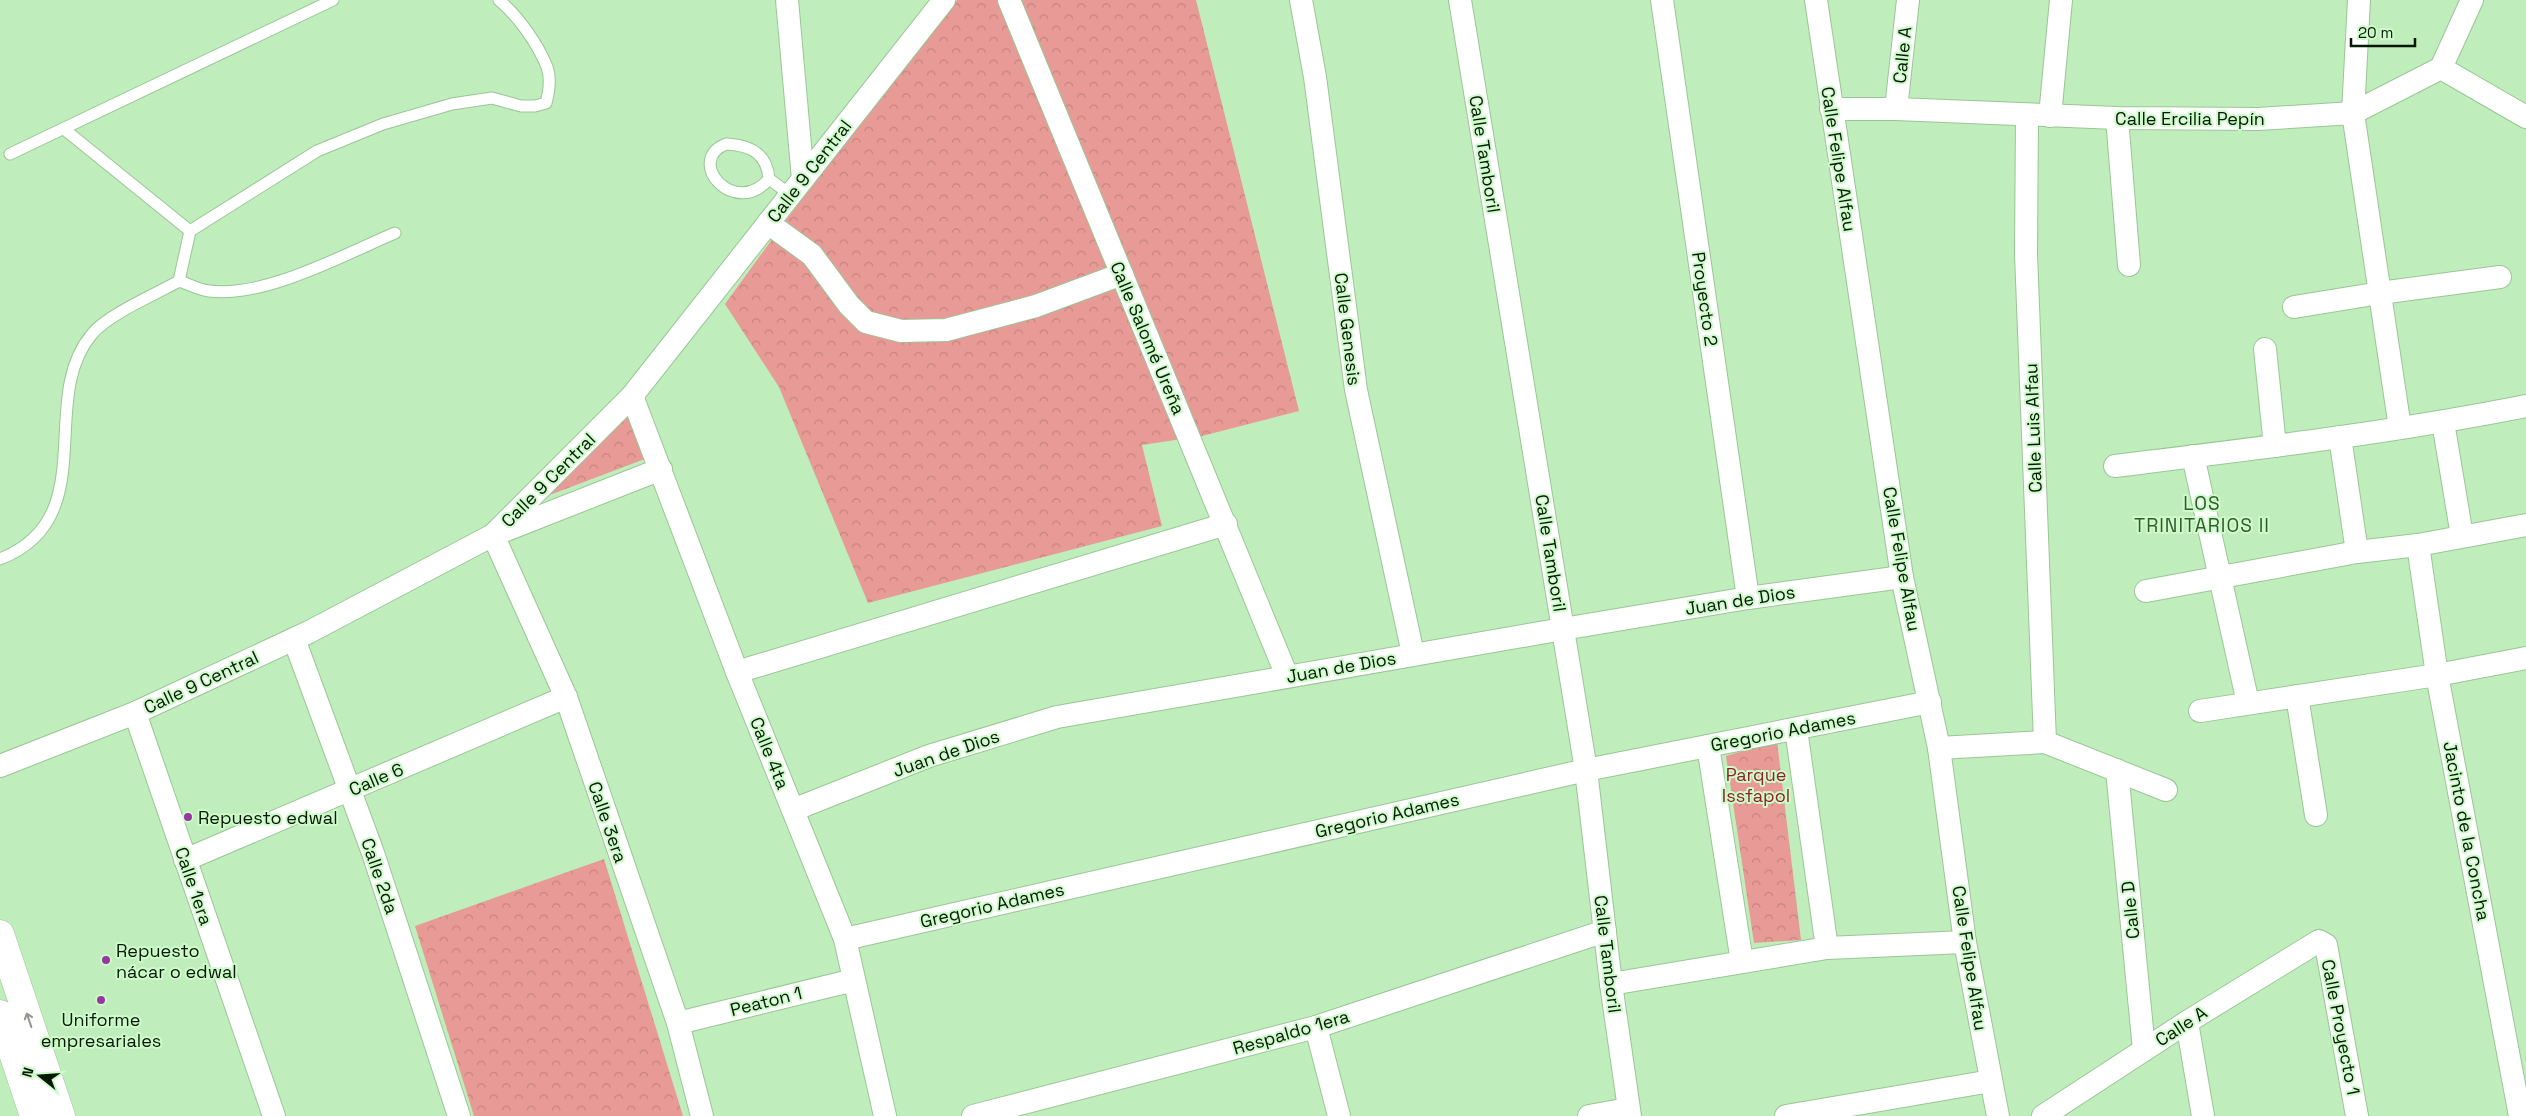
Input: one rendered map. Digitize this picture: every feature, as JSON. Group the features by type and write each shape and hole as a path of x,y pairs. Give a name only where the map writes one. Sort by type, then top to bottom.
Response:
{"main road":[{"path":"0,934 61,1116"},
{"path":"0,1014 34,1116"}],"street":[{"path":"787,0 797,187"},
{"name":"Calle 9 Central","path":"0,766 135,713 294,639 493,535 632,396 944,0"},
{"name":"Calle Salomé Ureña","path":"1009,0 1287,676"},
{"name":"Calle Genesis","path":"1301,0 1315,77 1356,390 1413,654"},
{"name":"Calle Tamboril","path":"1460,0 1586,770 1604,931 1629,1112"},
{"name":"Proyecto 2","path":"1662,0 1748,598"},
{"name":"Calle Felipe Alfau","path":"1816,0 1902,578 1939,748 1965,942 1998,1116"},
{"name":"Calle A","path":"1896,109 1908,0"},
{"path":"2050,116 2061,0"},
{"path":"2359,0 2353,113 2400,428"},
{"path":"2472,0 2441,68 2526,117"},
{"name":"Calle Ercilia Pepín","path":"1831,109 1896,109 2117,118 2258,119 2353,113 2441,68"},
{"name":"Calle Luis Alfau","path":"2027,115 2026,254 2045,742"},
{"path":"2117,118 2129,265"},
{"path":"768,223 812,255 849,305 866,322 901,331 946,330 1036,306 1122,274"},
{"path":"2294,307 2380,293 2500,278"},
{"path":"2265,349 2275,446"},
{"name":"Calle 4ta","path":"632,396 737,672 846,939 885,1116"},
{"path":"2115,466 2443,422 2526,406"},
{"path":"2443,422 2462,536"},
{"path":"2340,437 2357,552"},
{"path":"2193,456 2248,703"},
{"path":"493,535 661,469"},
{"path":"737,672 1226,524"},
{"path":"2146,591 2357,552 2418,545 2526,525"},
{"name":"Calle 3era","path":"493,535 566,697 678,1023 702,1116"},
{"name":"Jacinto de la Concha","path":"2418,545 2437,675 2520,1116"},
{"name":"Juan de Dios","path":"793,810 929,756 1058,717 1563,628 1748,598 1902,578"},
{"name":"Calle 2da","path":"294,639 373,853 459,1116"},
{"path":"2200,711 2437,675 2526,658"},
{"path":"2297,696 2316,815"},
{"name":"Calle 6","path":"186,860 566,697"},
{"name":"Gregorio Adames","path":"846,939 1586,770 1930,702"},
{"name":"Calle 1era","path":"135,713 274,1116"},
{"path":"1796,729 1827,948"},
{"path":"1939,748 2045,742 2166,790"},
{"path":"1708,746 1742,962"},
{"name":"Calle D","path":"2117,770 2144,1050"},
{"name":"Respaldo 1era","path":"973,1116 1316,1027 1604,931"},
{"name":"Calle A","path":"2043,1116 2187,1022 2316,941 2321,941"},
{"name":"Calle Proyecto 1","path":"2321,941 2326,945 2358,1116"},
{"path":"1611,984 1827,948 1965,942"},
{"name":"Peaton 1","path":"678,1023 854,980"},
{"path":"2187,1022 2203,1116"},
{"path":"1316,1027 1339,1116"},
{"path":"1786,1116 1991,1081"},
{"path":"1589,1116 1629,1112"}],"lane":[{"path":"10,154 333,0"},
{"path":"179,281 190,231 317,151 383,124 452,104 492,98 521,106 535,106 546,103 549,88 548,68 516,15 499,0"},
{"path":"64,129 190,231"},
{"path":"726,144 747,147 763,158 768,167 768,179 762,188 751,194 741,194 730,190 714,177 710,168 711,156 717,148 726,144"},
{"path":"768,179 797,187"},
{"path":"0,559 15,553 41,533 57,502 65,458 70,381 76,356 92,332 119,314 179,281 208,291 246,290 292,276 395,233"}],"green space":[{"path":"957,0 1196,0 1299,411 1202,436 1142,445 1162,526 868,603 779,387 725,304 789,216"},
{"path":"629,409 650,457 539,499"},
{"name":"Parque Issfapol","path":"1777,741 1801,940 1754,943 1726,756"},
{"path":"604,859 683,1116 474,1116 415,926"}],"place":[{"name":"Repuesto edwal","path":"188,817"},
{"name":"Repuesto nácar o edwal","path":"106,960"},
{"name":"Uniforme empresariales","path":"101,1000"}],"district":[{"name":"LOS TRINITARIOS II","path":"2202,514"}]}
